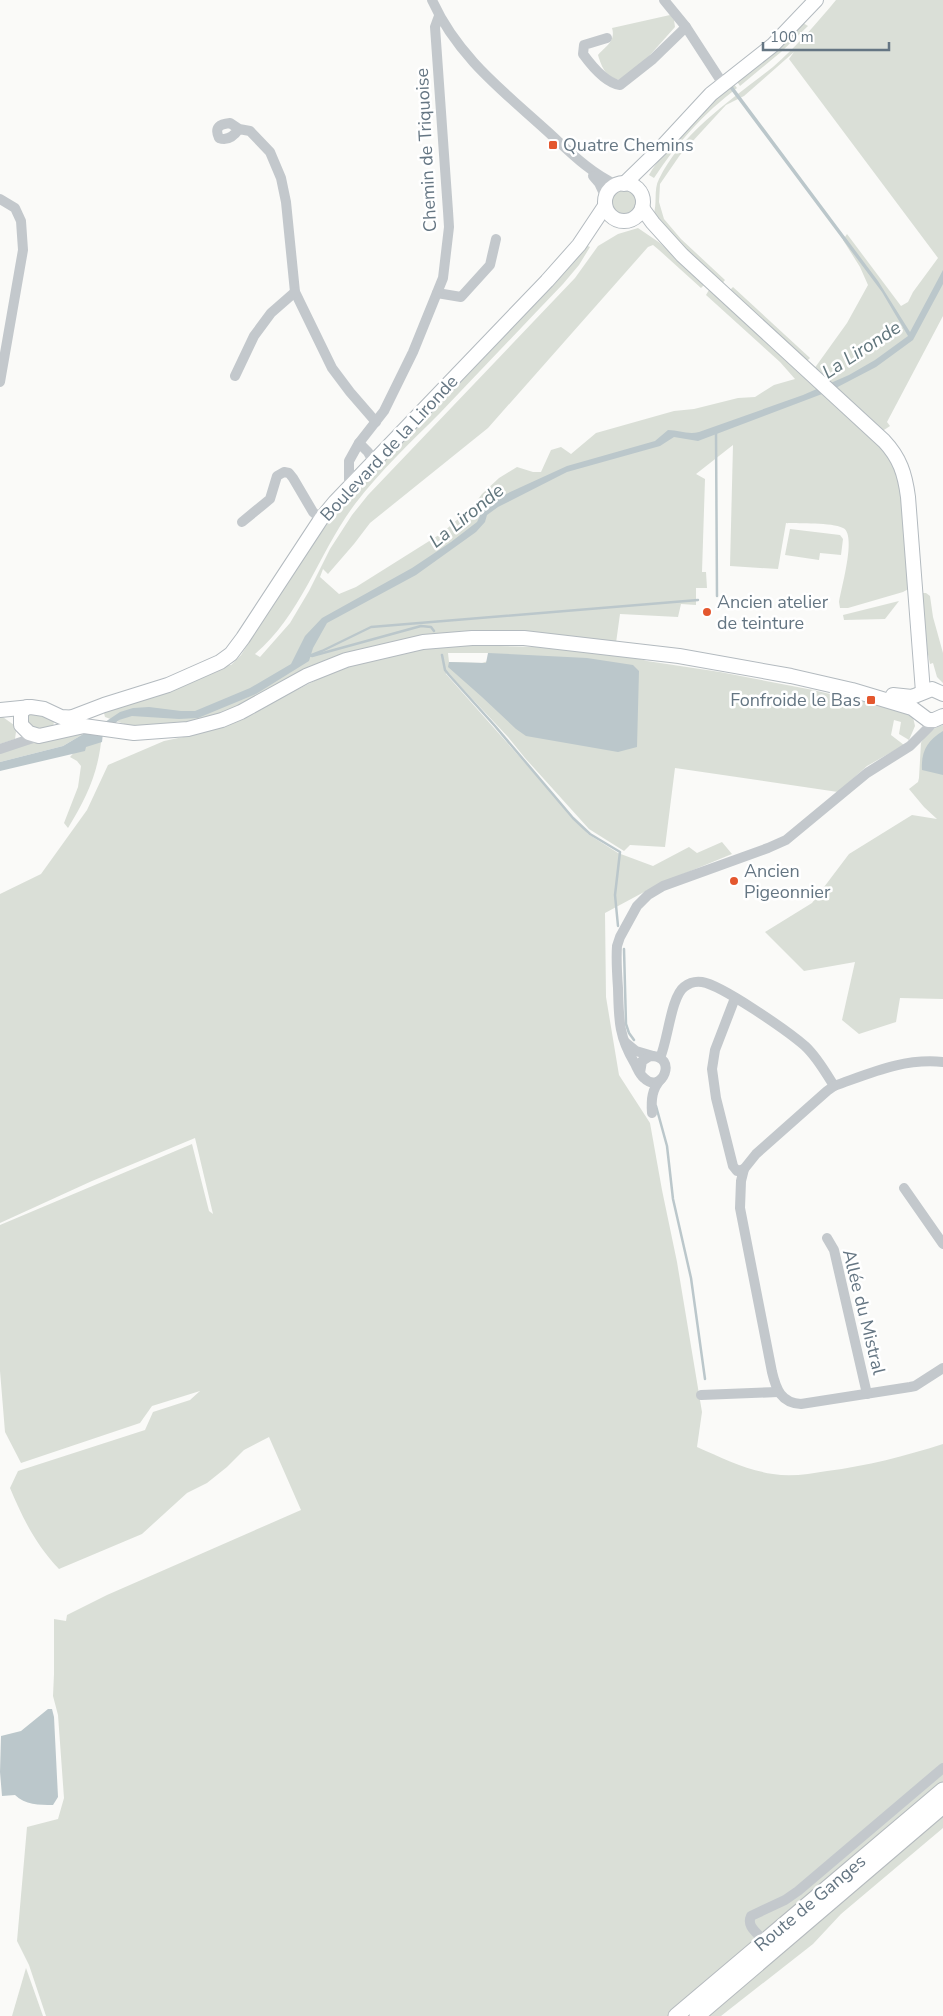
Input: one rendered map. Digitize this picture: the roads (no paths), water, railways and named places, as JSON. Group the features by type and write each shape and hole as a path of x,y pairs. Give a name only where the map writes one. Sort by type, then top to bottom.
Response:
{"main road":[{"name":"Route de Ganges","path":"676,2016 943,1790"},
{"name":"Route de Ganges","path":"697,2016 943,1806"}],"street":[{"path":"432,0 439,16 455,42 475,65 579,160 603,179 636,188 653,223 682,255 884,440 901,464 905,475 908,497 918,624 922,693 916,703 919,714 918,737"},
{"path":"664,0 686,27 723,84"},
{"path":"606,202 608,192 621,184 661,148 723,84 773,45 816,0"},
{"name":"Chemin de Triquoise","path":"348,486 349,461 358,443 384,411 413,352 443,278 449,227 443,116 435,27 439,16"},
{"path":"606,38 584,45 583,54 607,80 613,84 620,85 653,59 686,27"},
{"path":"239,129 250,131 270,152 281,178 286,202 295,292 332,368 376,422"},
{"path":"627,220 638,215 645,176 661,148"},
{"path":"579,160 599,183 611,216 627,220 682,255"},
{"path":"0,199 15,208 21,221 23,250 0,382"},
{"name":"Boulevard de la Lironde","path":"70,723 104,705 168,686 208,669 231,654 321,519 348,486 534,295 579,245 606,202"},
{"name":"Boulevard de la Lironde","path":"579,245 604,227 627,220"},
{"path":"437,293 461,296 490,265 496,239"},
{"path":"235,376 254,336 271,313 295,292"},
{"path":"358,443 368,452 373,461"},
{"path":"242,522 270,499 278,474 284,472 291,475 313,512 321,519"},
{"path":"918,624 926,662 942,693"},
{"path":"0,749 54,732 70,723 93,723 134,733 204,726 241,712 306,676 346,660 391,648 448,639 524,638 679,656 791,676 852,690 903,704 928,720 941,717"},
{"path":"852,690 904,697 912,697 932,689 942,693"},
{"name":"Boulevard de la Lironde","path":"93,723 104,705"},
{"path":"0,711 27,707 44,709 70,723"},
{"path":"19,743 23,728 20,716 27,707"},
{"path":"0,711 23,728 39,736"},
{"path":"51,712 58,722 54,732"},
{"path":"622,1039 636,1051 656,1057 666,1067 663,1077 653,1092 652,1112 641,1075 622,1039 618,1016 617,946 620,937 642,900 663,886 786,840 867,773 910,746 941,717"},
{"path":"641,1075 642,1062 645,1058 656,1057 666,1044 673,1008 682,989 692,983 702,982 735,998 794,1036 812,1054 834,1086"},
{"path":"735,998 715,1050 712,1070 715,1091 733,1166 737,1170 744,1169"},
{"path":"943,1062 920,1061 892,1065 834,1086 756,1154 744,1169 741,1180 740,1208 772,1372 778,1392 790,1402 801,1404 915,1386 943,1368"},
{"path":"641,1075 653,1082 663,1077"},
{"path":"904,1188 943,1244"},
{"name":"Allée du Mistral","path":"827,1238 834,1250 868,1394"},
{"path":"701,1395 778,1392"},
{"path":"764,1941 751,1927 750,1916 785,1900 798,1891 943,1768"}],"waterway":[{"path":"716,432 717,596"},
{"path":"309,656 371,627 698,600"},
{"path":"312,656 421,626 431,627 434,631"},
{"path":"442,655 445,670 449,675 573,818 590,834 620,852 615,895 618,926"},
{"path":"624,949 626,1024 634,1040"},
{"path":"656,1106 667,1146 673,1199 691,1278 705,1379"}],"place":[{"name":"Quatre Chemins","path":"553,145"},
{"name":"Ancien atelier de teinture","path":"707,612"},
{"name":"Fonfroide le Bas","path":"871,700"},
{"name":"Ancien Pigeonnier","path":"734,881"}],"water label":[{"name":"La Lironde","path":"861,349"},
{"name":"La Lironde","path":"466,515"}]}
